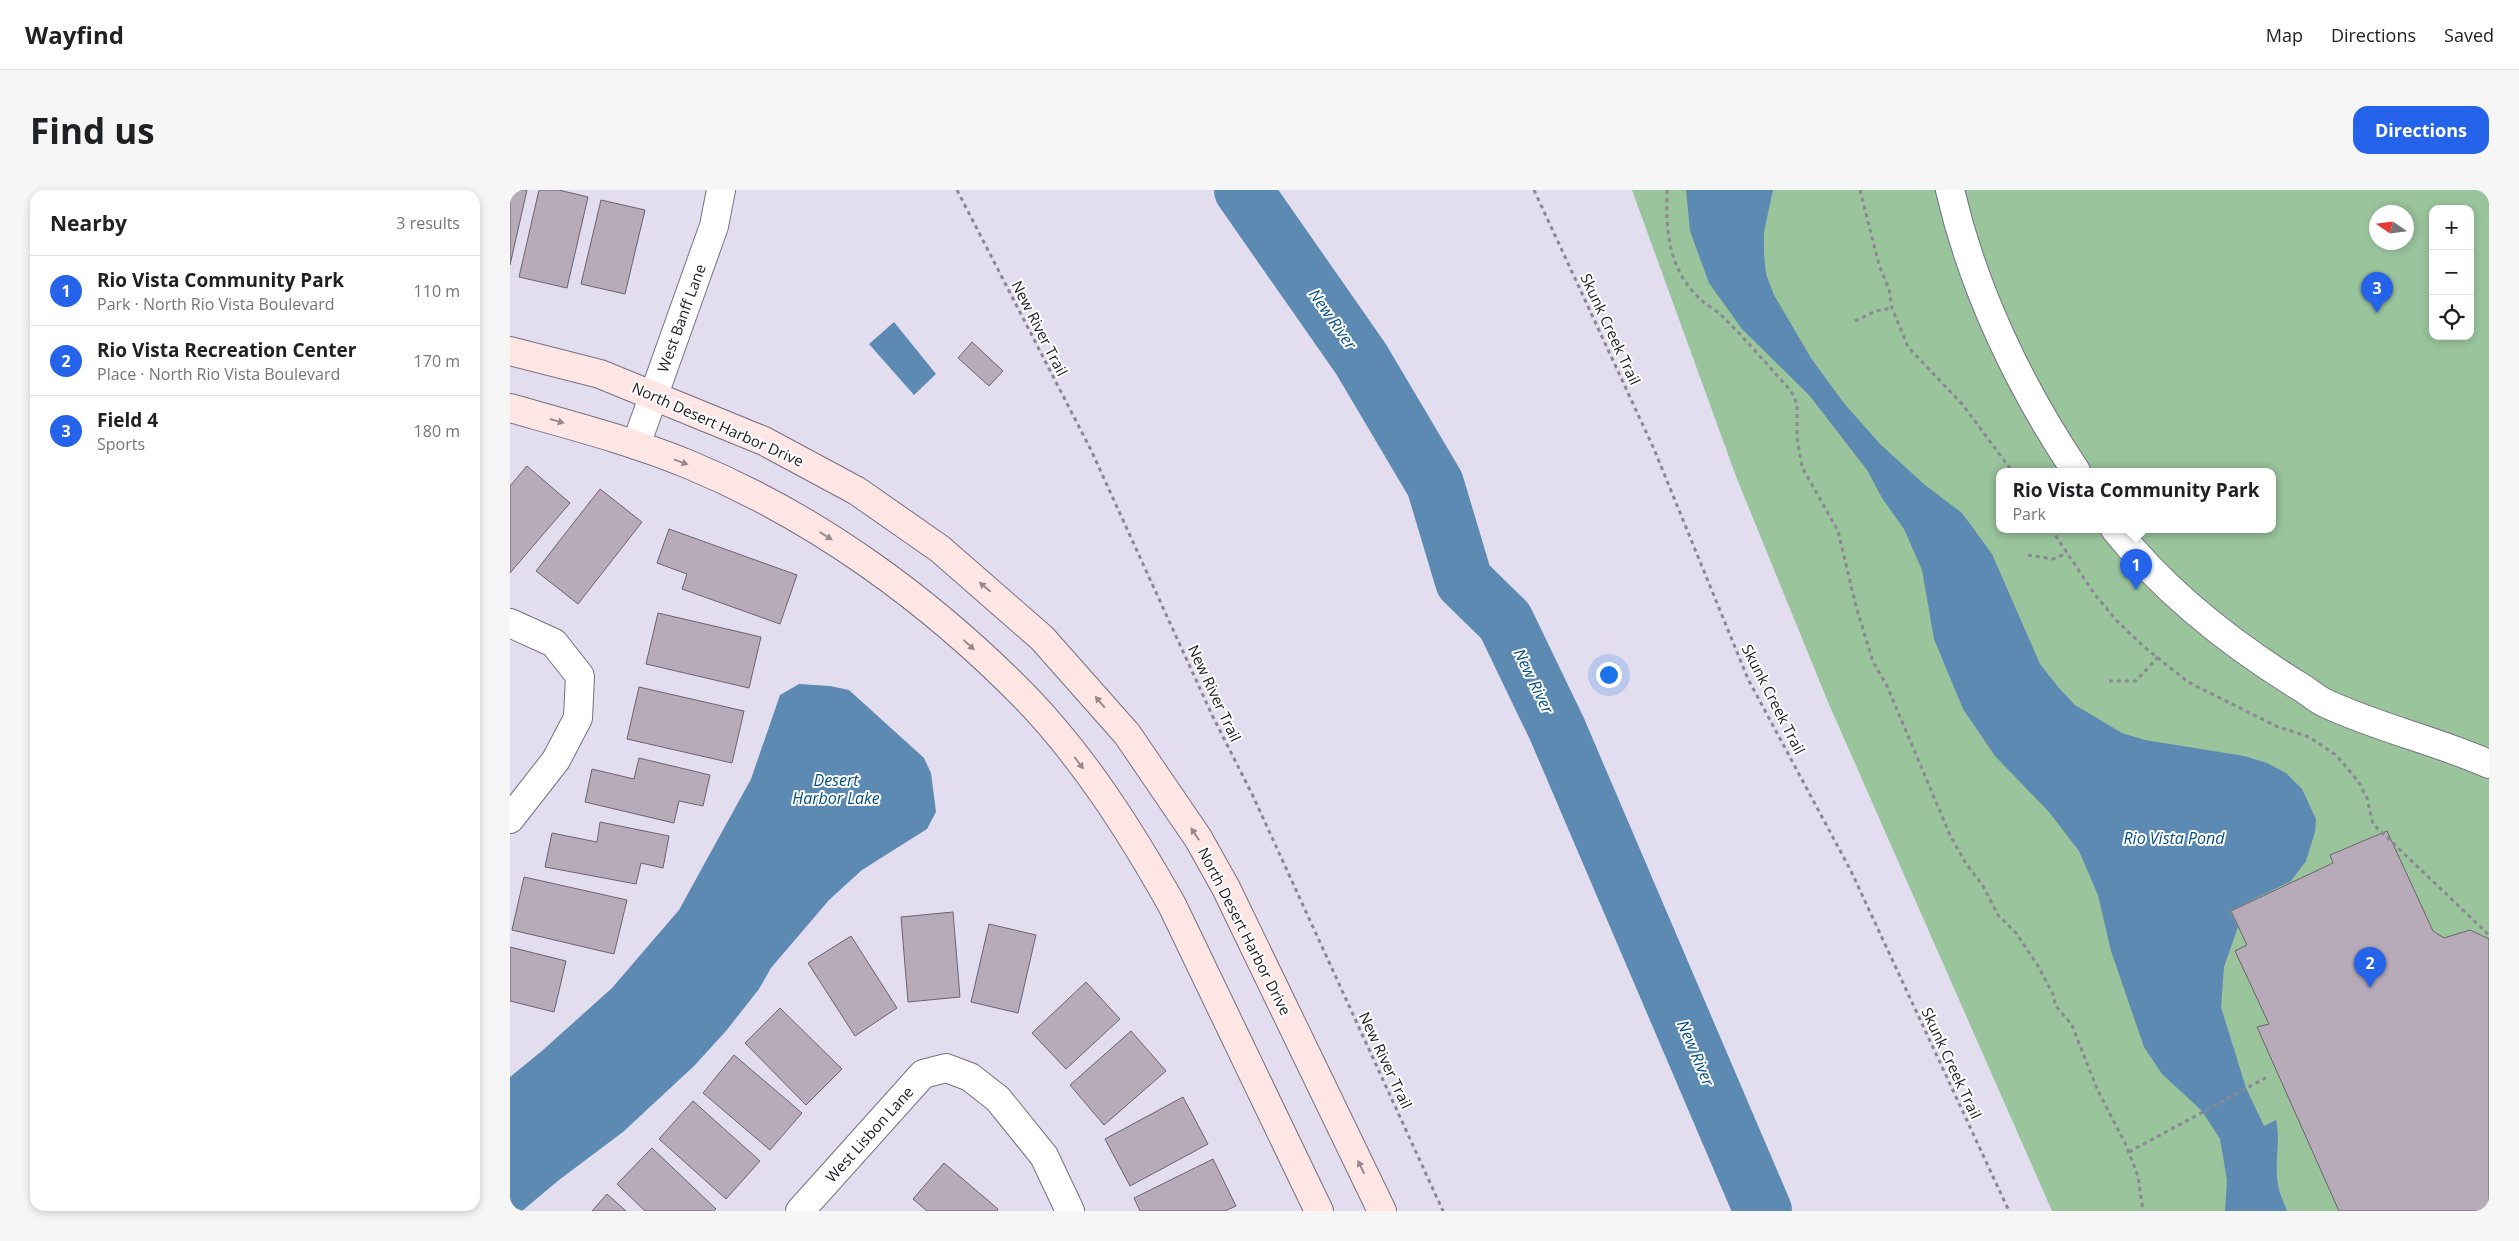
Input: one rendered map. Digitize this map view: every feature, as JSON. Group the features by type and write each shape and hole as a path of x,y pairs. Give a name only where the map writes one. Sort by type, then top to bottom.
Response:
{"street":[{"name":"West Banff Lane","path":"636,445 714,226 721,190"},
{"path":"1950,190 1955,211 1989,308 2028,392 2074,468"},
{"name":"North Desert Harbor Drive","path":"510,351 600,374 654,394 764,441 857,491 893,514 940,549 1042,638 1076,674 1127,734 1203,847 1248,932 1382,1211"},
{"path":"510,408 636,445 690,465 740,488 802,521 912,595 1027,699 1108,801 1146,859 1172,904 1319,1211"},
{"path":"2118,533 2134,553 2182,600 2259,661 2323,702 2364,720 2438,743 2489,764"},
{"path":"510,623 554,643 580,676 578,718 556,760 510,819"},
{"name":"West Lisbon Lane","path":"800,1211 923,1074 946,1068 970,1077 998,1100 1044,1156 1070,1211"}],"path":[{"name":"New River Trail","path":"957,190 1091,450 1212,715 1253,796 1443,1211"},
{"name":"Skunk Creek Trail","path":"1534,190 1654,449 1748,679 1851,871 2009,1211"},
{"path":"1667,190 1666,218 1670,244 1680,275 1701,300 1720,314 1791,391 1797,404 1797,438 1802,466 1838,531 1867,646 1887,686 1950,835 1964,862 1983,886 1998,915 2016,934 2038,966 2054,996 2056,1005 2072,1025 2097,1089 2129,1152 2138,1176 2143,1211"},
{"path":"1860,190 1892,308 1908,347 1963,405 2010,468"},
{"path":"1855,321 1876,311 1892,308"},
{"path":"2054,533 2096,596 2118,621 2188,682 2276,726 2309,737 2336,755 2358,781 2367,798 2373,824 2489,935"},
{"path":"2028,555 2053,559 2067,553"},
{"path":"2108,681 2136,681 2158,657"},
{"path":"2129,1152 2269,1076"}],"green space":[{"path":"1632,190 2489,190 2489,1211 2052,1211 1828,702 1737,479"}],"water":[{"name":"Rio Vista Pond","path":"1686,190 1773,190 1764,232 1764,253 1766,274 1774,295 1811,358 1843,402 1880,444 1925,485 1962,513 1992,554 2040,664 2075,705 2122,733 2145,740 2244,756 2267,763 2286,773 2302,789 2316,819 2315,832 2306,861 2291,881 2230,911 2238,927 2224,967 2221,1007 2246,1088 2264,1126 2276,1120 2278,1136 2277,1176 2279,1191 2287,1211 2225,1211 2227,1180 2220,1139 2202,1111 2162,1074 2144,1047 2111,951 2098,895 2079,851 2049,812 1995,756 1963,709 1934,639 1922,570 1904,529 1882,498 1867,470 1809,395 1742,329 1709,283 1690,231"},
{"path":"894,322 936,374 914,395 869,344"},
{"name":"Desert Harbor Lake","path":"799,684 830,686 849,690 924,758 931,773 936,812 927,829 862,870 829,900 771,968 759,989 726,1031 694,1066 623,1132 559,1180 522,1211 510,1211 510,1077 612,988 679,910 751,779 780,695"}],"building":[{"path":"510,190 527,190 510,265"},
{"path":"539,190 559,190 588,197 567,288 519,277"},
{"path":"601,200 645,210 625,294 581,284"},
{"path":"972,342 1003,371 989,386 958,358"},
{"path":"527,466 570,503 510,573 510,486"},
{"path":"600,489 642,522 578,604 536,571"},
{"path":"669,529 797,575 780,624 682,589 687,574 657,563"},
{"path":"658,613 761,637 749,688 646,664"},
{"path":"639,687 744,711 732,763 627,739"},
{"path":"639,758 710,775 703,806 679,801 674,823 585,802 592,769 634,779"},
{"path":"600,822 669,836 663,868 641,863 636,884 545,867 552,833 597,842"},
{"path":"2387,831 2433,931 2444,938 2470,930 2489,939 2489,1211 2339,1211 2257,1027 2269,1024 2235,951 2247,945 2231,911 2333,863 2330,855"},
{"path":"524,877 627,900 614,954 512,930"},
{"path":"953,912 960,997 908,1002 901,917"},
{"path":"989,924 1036,935 1018,1013 971,1002"},
{"path":"851,936 897,1008 855,1036 808,963"},
{"path":"510,947 566,961 554,1012 510,1001"},
{"path":"1086,982 1120,1019 1066,1069 1032,1033"},
{"path":"780,1008 842,1069 806,1105 745,1043"},
{"path":"1131,1031 1166,1071 1104,1125 1070,1085"},
{"path":"734,1055 802,1113 770,1150 703,1093"},
{"path":"1183,1097 1208,1144 1130,1186 1105,1139"},
{"path":"693,1101 760,1161 726,1199 659,1139"},
{"path":"652,1148 716,1209 713,1211 645,1211 617,1184"},
{"path":"1213,1159 1236,1206 1225,1211 1140,1211 1134,1198"},
{"path":"944,1163 998,1209 997,1211 927,1211 913,1199"},
{"path":"607,1194 626,1211 592,1211"}],"waterway":[{"name":"New River","path":"1243,190 1361,359 1435,484 1464,581 1505,621 1557,729 1763,1211"}],"place":[{"name":"Field 4","path":"2377,313"},
{"name":"Rio Vista Community Park","path":"2136,590"},
{"name":"Rio Vista Recreation Center","path":"2370,988"}]}
